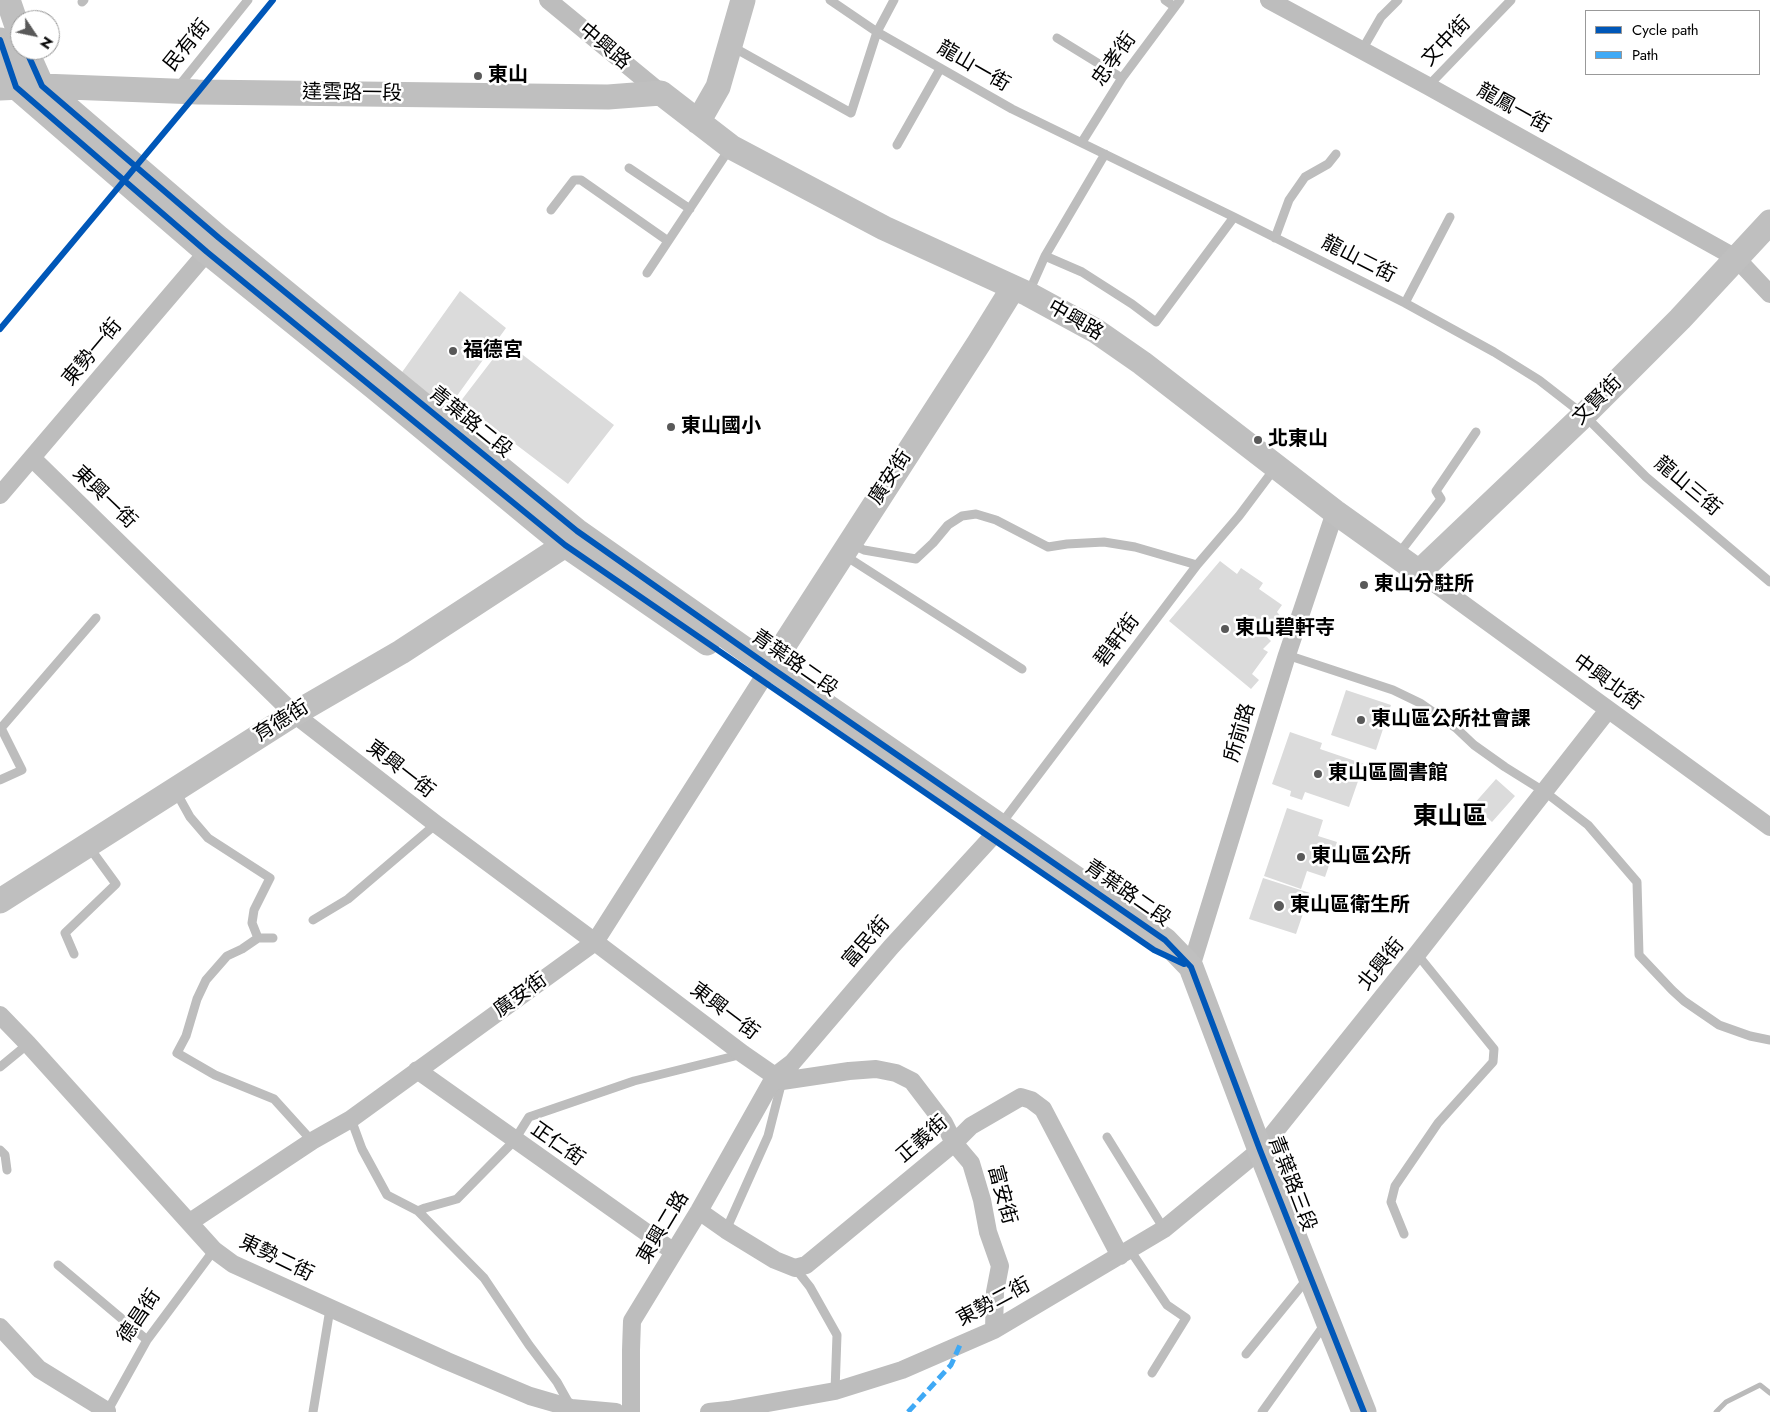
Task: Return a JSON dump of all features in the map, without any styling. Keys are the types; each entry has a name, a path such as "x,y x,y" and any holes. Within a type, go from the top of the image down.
{"street":[{"name":"中興路","path":"548,0 731,148 884,228 1020,291 1096,331 1142,363 1275,468 1419,572"},
{"path":"698,122 718,87 742,0"},
{"name":"龍鳳一街","path":"1280,2 1362,50 1736,258 1770,294"},
{"path":"0,40 8,87"},
{"path":"30,60 42,86"},
{"name":"達雲路一段","path":"8,87 42,86 174,91 599,96 661,93"},
{"name":"青葉路二段","path":"42,86 213,245"},
{"name":"青葉路二段","path":"8,87 213,245 571,538 996,832 1164,940 1190,967"},
{"name":"文賢街","path":"1419,572 1584,416 1680,319 1770,222"},
{"name":"東勢一街","path":"0,495 213,245"},
{"name":"廣安街","path":"190,1222 312,1141 351,1119 595,942 845,548 974,352 1020,291"},
{"name":"東興一街","path":"32,458 294,714 436,824 778,1079"},
{"name":"所前路","path":"1190,967 1334,512"},
{"name":"育德街","path":"0,902 294,714 401,652 571,538"},
{"name":"中興北街","path":"1419,572 1770,827"},
{"name":"北興街","path":"1260,1150 1417,954 1608,710"},
{"name":"富民街","path":"778,1079 891,947 996,832"},
{"name":"青葉路三段","path":"1190,967 1309,1276 1364,1412"},
{"name":"東勢二街","path":"0,1015 214,1250 233,1264 330,1309 530,1396 571,1408 616,1412"},
{"name":"富安街","path":"778,1079 876,1069 896,1073 912,1081 920,1090 944,1123 954,1144 971,1163 982,1200 988,1232 1000,1266 995,1292 994,1330"},
{"name":"正仁街","path":"417,1070 674,1252"},
{"name":"東興二路","path":"631,1412 630,1350 632,1321 778,1079"},
{"name":"正義街","path":"796,1268 806,1265 954,1144 971,1126 1021,1097 1031,1100 1043,1110 1125,1253"},
{"name":"東勢二街","path":"709,1412 835,1391 902,1370 994,1330 1164,1229 1260,1150"},
{"path":"699,1211 775,1260 796,1268"},
{"name":"德昌街","path":"0,1327 39,1369 107,1411"}],"lane":[{"name":"民有街","path":"174,91 248,0"},
{"name":"龍山一街","path":"830,0 877,32 940,69 1012,109 1105,154"},
{"path":"730,46 851,113 877,32 894,0"},
{"path":"1165,0 1178,4"},
{"path":"1362,50 1381,18 1398,0"},
{"name":"文中街","path":"1428,86 1511,0"},
{"name":"忠孝街","path":"1082,142 1122,78 1178,4"},
{"path":"1058,38 1122,78"},
{"path":"897,145 940,69"},
{"path":"647,273 731,148"},
{"path":"1020,291 1045,256 1105,154"},
{"name":"龍山二街","path":"1105,154 1405,303 1494,352 1539,380 1584,416"},
{"path":"1275,238 1289,200 1305,177 1328,164 1336,154"},
{"path":"629,168 690,209"},
{"path":"552,210 574,180 581,180 668,241"},
{"path":"1045,256 1082,272 1156,322 1234,217"},
{"path":"1405,303 1450,217"},
{"name":"龍山三街","path":"1584,416 1646,477 1770,582"},
{"path":"1397,556 1441,499 1436,491 1476,432"},
{"name":"碧軒街","path":"996,832 1198,565 1239,516 1275,468"},
{"path":"845,548 916,560 948,525 962,516 976,514 996,520 1048,547 1104,542 1144,549 1198,565"},
{"path":"845,548 1022,668"},
{"path":"0,780 22,770 1,728 96,618"},
{"path":"1288,655 1393,690 1420,703 1456,728 1474,745 1545,792 1588,825 1637,882 1639,955 1684,1001 1719,1024 1750,1036 1770,1040"},
{"path":"174,790 190,816 208,838 270,878 254,910 252,923 258,938"},
{"path":"313,920 348,899 436,824"},
{"path":"74,954 65,933 116,884 88,845"},
{"path":"273,938 258,938 227,956 206,980 197,999 186,1036 177,1053 215,1076 274,1099 312,1141"},
{"path":"1404,1234 1391,1202 1395,1186 1438,1123 1494,1062 1494,1049 1417,954"},
{"path":"0,1067 28,1044"},
{"path":"418,1211 456,1199 514,1140 529,1117 634,1081 743,1054"},
{"path":"726,1230 768,1136 778,1079"},
{"path":"351,1119 362,1149 387,1195 418,1211 484,1278 529,1345 557,1382 571,1408"},
{"path":"1107,1137 1164,1229"},
{"path":"0,1150 5,1155 7,1170"},
{"name":"德昌街","path":"107,1411 147,1340 214,1250"},
{"path":"1125,1253 1167,1305 1186,1318 1152,1373"},
{"path":"58,1265 147,1340"},
{"path":"796,1268 810,1287 837,1335 835,1391"},
{"path":"1246,1354 1309,1276"},
{"path":"313,1412 330,1309"},
{"path":"1262,1412 1328,1320"}],"building":[{"name":"福德宮","path":"460,291 506,328 446,411 400,375"},
{"path":"506,342 614,425 568,484 460,402"},
{"name":"東山碧軒寺","path":"1220,561 1237,574 1241,568 1263,583 1259,589 1282,605 1277,612 1281,617 1266,636 1271,641 1263,649 1268,652 1252,674 1259,680 1251,689 1169,621"},
{"name":"東山區公所社會課","path":"1346,690 1391,705 1376,750 1331,735"},
{"name":"東山區圖書館","path":"1290,732 1322,743 1320,749 1364,764 1349,807 1305,792 1302,800 1290,796 1291,791 1272,784"},
{"path":"1496,779 1515,796 1492,822 1473,805"},
{"name":"東山區公所","path":"1287,808 1323,820 1318,836 1337,842 1325,877 1307,871 1301,889 1264,876"},
{"name":"東山區衛生所","path":"1263,878 1310,893 1296,934 1249,919"}],"waterway":[{"path":"1716,1412 1726,1402 1760,1385 1770,1393"}],"marked path":[{"path":"908,1412 951,1365 960,1345"}],"cycle path":[{"path":"0,329 273,0"},
{"path":"0,40 16,87 207,252 565,545 1154,950 1184,964"},
{"path":"30,60 42,86 219,238 577,531 1165,940 1191,967 1260,1150 1364,1412"}],"place":[{"name":"東山","path":"478,76"},
{"name":"福德宮","path":"453,351"},
{"name":"東山國小","path":"671,427"},
{"name":"北東山","path":"1258,440"},
{"name":"東山分駐所","path":"1364,585"},
{"name":"東山碧軒寺","path":"1225,629"},
{"name":"東山區公所社會課","path":"1361,720"},
{"name":"東山區圖書館","path":"1318,774"},
{"name":"東山區公所","path":"1301,857"},
{"name":"東山區衛生所","path":"1279,906"}],"district":[{"name":"東山區","path":"1450,818"}]}
